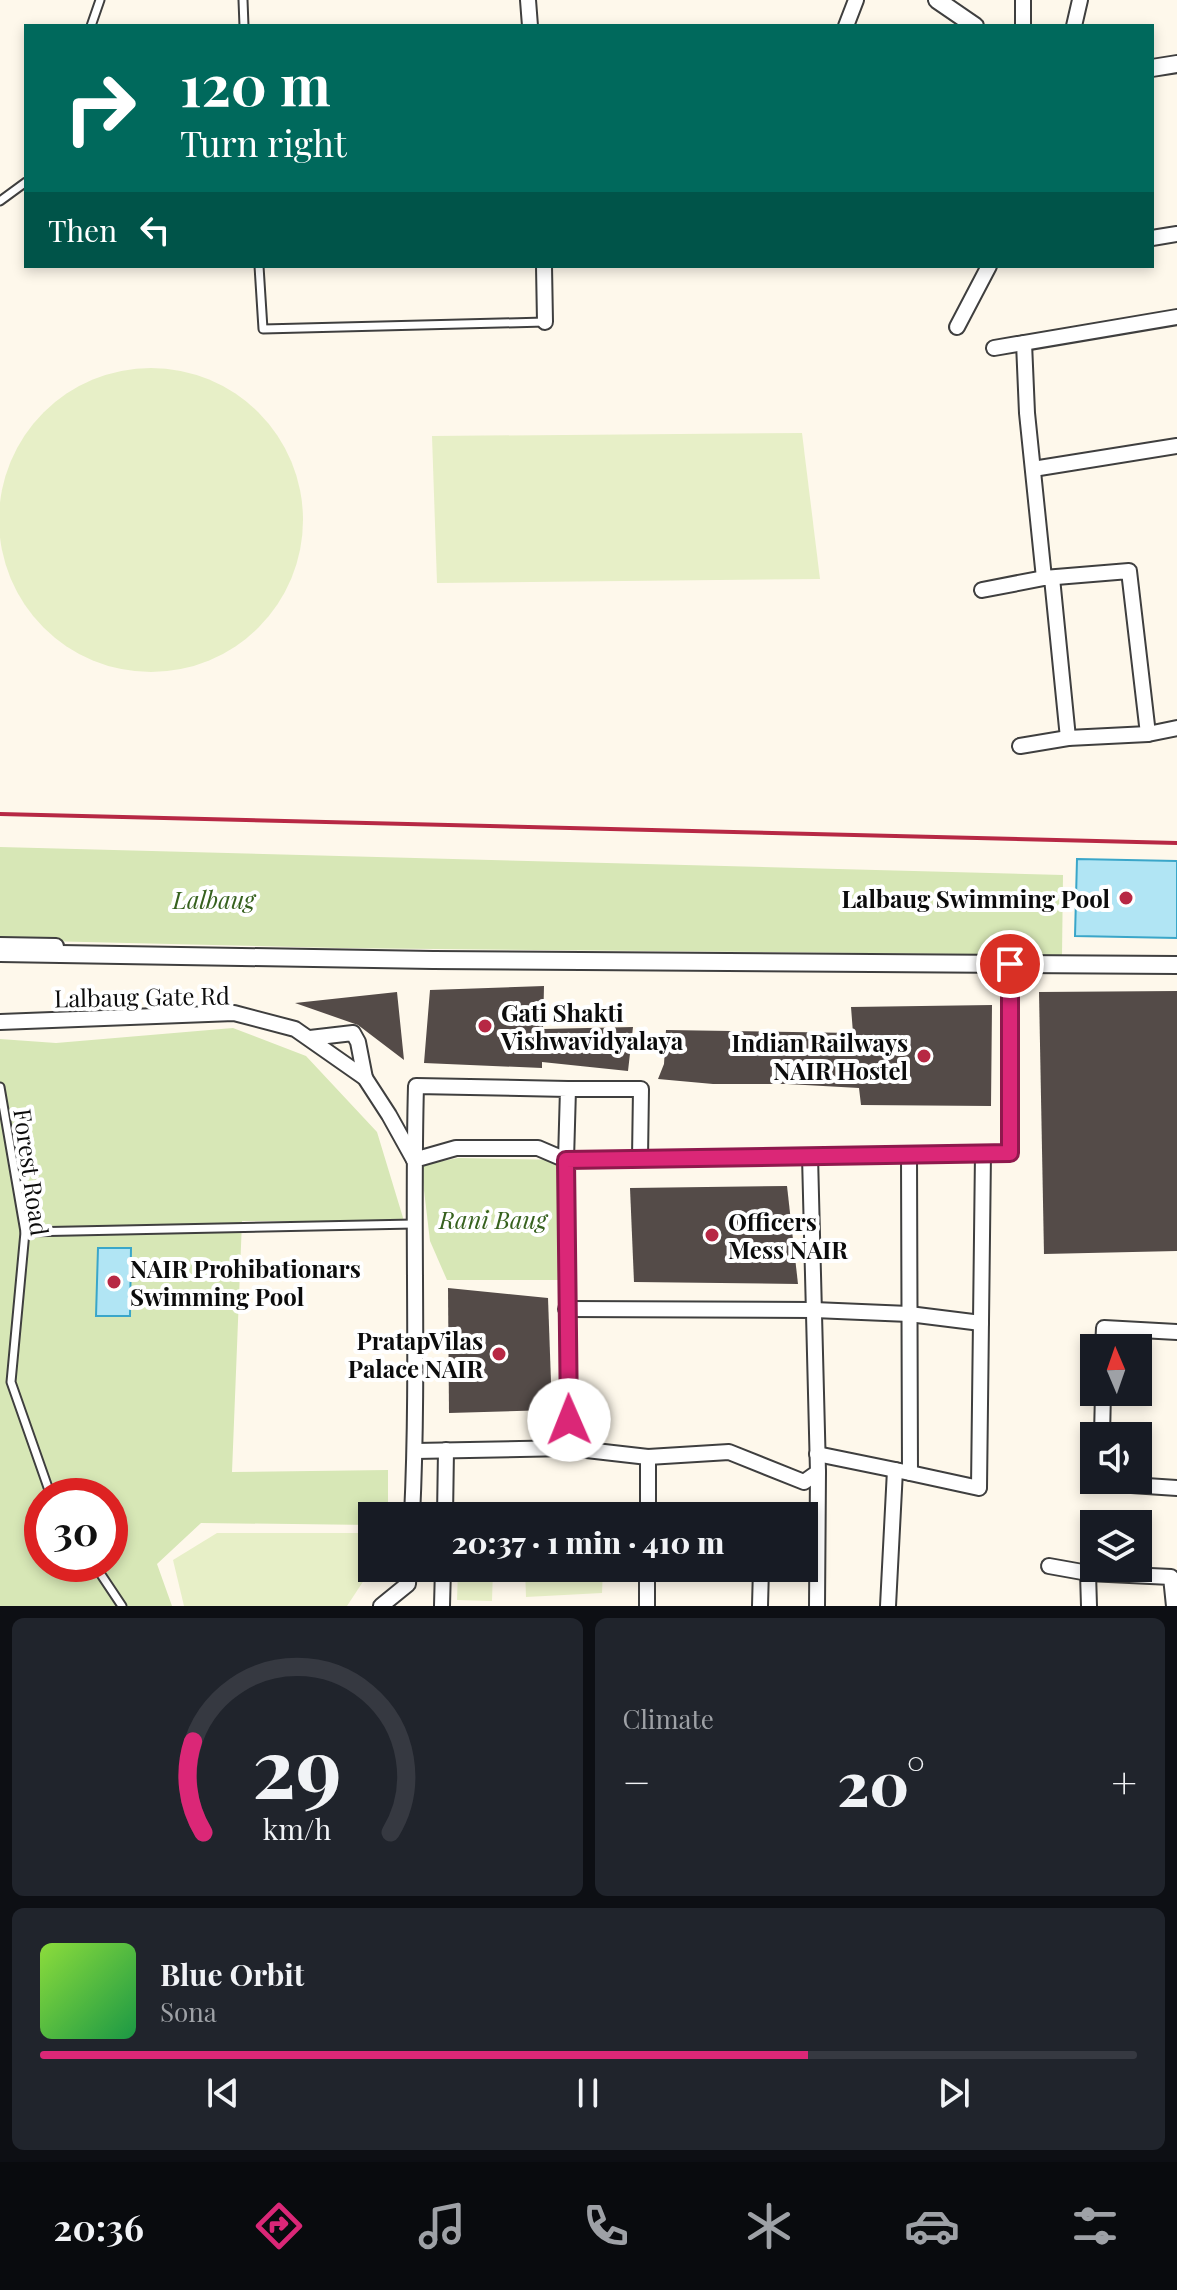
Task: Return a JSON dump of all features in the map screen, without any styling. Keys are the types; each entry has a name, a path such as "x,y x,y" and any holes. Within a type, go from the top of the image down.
{"street":[{"path":"528,0 530,24"},
{"path":"847,24 856,0"},
{"path":"937,0 972,24"},
{"path":"1023,0 1023,24"},
{"path":"1074,24 1080,0"},
{"path":"1154,68 1177,64"},
{"path":"1154,238 1177,234"},
{"path":"544,268 545,322"},
{"path":"957,327 988,268"},
{"path":"994,348 1177,317"},
{"path":"1024,343 1033,469 1068,738"},
{"path":"1033,469 1177,446"},
{"path":"982,590 1048,578 1129,571 1148,734"},
{"path":"1020,746 1068,738 1148,734 1177,728"},
{"path":"0,945 410,954 433,960"},
{"path":"0,953 433,960 1177,965"},
{"path":"414,1160 456,1148 538,1148 566,1160 1010,1153 1010,964"},
{"name":"Lalbaug Gate Rd","path":"0,1022 234,1013 295,1029 365,1078 414,1160"},
{"path":"310,1038 353,1033 358,1042 365,1078"},
{"path":"413,1502 416,1086 641,1089 640,1158"},
{"path":"568,1089 566,1309 569,1448"},
{"path":"817,1454 979,1488 983,1153"},
{"path":"888,1606 902,1472 909,1314 909,1154"},
{"path":"810,1156 818,1472 817,1606"},
{"path":"566,1309 814,1310 909,1314 981,1323"},
{"path":"1104,1334 1104,1328 1177,1332"},
{"path":"415,1451 569,1448 648,1457 729,1452 804,1482 818,1472"},
{"path":"445,1502 446,1450"},
{"path":"648,1457 648,1502"},
{"path":"1152,1486 1177,1488"},
{"path":"1049,1566 1080,1572"},
{"path":"1152,1576 1171,1577 1174,1606"},
{"path":"381,1606 408,1582"},
{"path":"442,1606 443,1582"},
{"path":"647,1582 647,1606"},
{"path":"760,1606 761,1582"},
{"path":"1088,1582 1089,1606"}],"lane":[{"path":"92,24 100,0"},
{"path":"243,0 244,24"},
{"path":"0,201 24,183"},
{"path":"259,268 263,329 545,322"},
{"name":"Forest Road","path":"0,1087 25,1232 11,1382 45,1478"},
{"path":"25,1232 414,1224"},
{"path":"106,1582 122,1606"}],"green space":[{"path":"136,368 166,368 195,374 223,386 248,402 269,423 285,448 297,476 303,535 292,578 278,605 259,628 236,647 209,661 166,672 136,672 107,666 79,654 54,638 33,617 17,592 5,564 -1,535 -1,505 5,476 17,448 33,423 54,402 79,386 107,374"},
{"path":"802,433 820,579 437,583 432,436"},
{"name":"Lalbaug","path":"0,847 1063,875 1062,955 338,948 0,940"},
{"path":"233,1028 306,1056 377,1132 404,1221 242,1221 232,1472 388,1470 388,1502 358,1502 358,1525 201,1523 157,1564 172,1606 0,1606 0,1039 56,1043"},
{"name":"Rani Baug","path":"458,1158 566,1160 559,1280 447,1280 430,1241 421,1165"},
{"path":"217,1533 358,1533 358,1582 363,1582 347,1606 184,1606 173,1560"},
{"path":"458,1582 493,1582 492,1601 457,1600"},
{"path":"525,1582 602,1582 602,1593 526,1597"}],"water":[{"name":"Lalbaug Swimming Pool","path":"1077,859 1177,861 1177,938 1075,936"},
{"name":"NAIR Prohibationars Swimming Pool","path":"98,1248 131,1248 130,1316 96,1316"}],"building":[{"name":"Gati Shakti Vishwavidyalaya","path":"544,986 543,1029 633,1027 628,1071 542,1062 542,1068 424,1063 430,990"},
{"path":"1177,991 1177,1251 1044,1254 1039,992"},
{"path":"397,992 404,1060 358,1025 295,1003"},
{"path":"992,1005 991,1106 861,1105 859,1088 713,1084 658,1079 664,1064 666,1030 853,1033 851,1007"},
{"name":"Officers Mess NAIR","path":"787,1186 798,1284 634,1282 630,1188"},
{"name":"PratapVilas Palace NAIR","path":"448,1288 548,1298 552,1410 449,1413"}],"railway":[{"path":"0,814 1177,843"}],"place":[{"name":"Lalbaug Swimming Pool","path":"1126,898"},
{"name":"Gati Shakti Vishwavidyalaya","path":"485,1026"},
{"name":"Indian Railways NAIR Hostel","path":"924,1056"},
{"name":"Officers Mess NAIR","path":"712,1235"},
{"name":"NAIR Prohibationars Swimming Pool","path":"114,1282"},
{"name":"PratapVilas Palace NAIR","path":"499,1354"}],"route":[{"path":"569,1420 566,1160 1010,1153 1010,964"}]}
